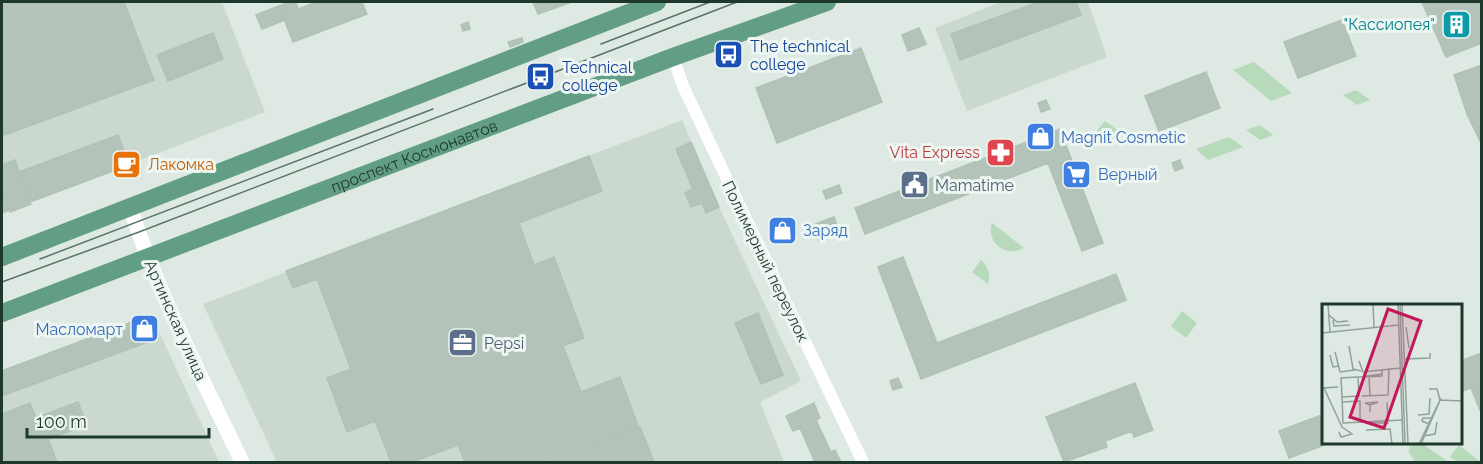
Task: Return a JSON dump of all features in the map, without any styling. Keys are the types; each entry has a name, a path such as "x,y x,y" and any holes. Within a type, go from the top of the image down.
{"main road":[{"path":"2,257 657,2"},
{"name":"проспект Космонавтов","path":"2,314 673,57 827,2"}],"street":[{"name":"Полимерный переулок","path":"673,57 683,86 863,462"},
{"name":"Артинская улица","path":"130,207 146,257 242,462"}],"shaded area":[{"path":"2,2 222,2 265,112 31,202 31,204 2,213"},
{"path":"1001,2 1088,2 1107,57 967,111 935,28"},
{"name":"Pepsi","path":"682,120 719,207 801,381 760,402 784,462 277,462 203,304"},
{"path":"151,314 219,462 2,462 2,370"}],"green space":[{"path":"1254,62 1292,93 1271,101 1233,70"},
{"path":"1356,90 1370,100 1357,105 1343,95"},
{"path":"1105,121 1120,132 1111,145 1095,133"},
{"path":"1260,125 1273,135 1260,140 1246,130"},
{"path":"1229,137 1243,147 1208,160 1196,149"},
{"path":"992,223 1024,248 1011,251 999,247 992,237"},
{"path":"981,260 988,271 988,284 972,272"},
{"path":"1182,311 1197,323 1186,338 1171,326"},
{"path":"1410,443 1421,443 1447,461 1415,462 1409,452"},
{"path":"1459,445 1481,462 1458,462 1450,457"}],"building":[{"path":"2,2 124,2 154,80 2,136"},
{"path":"296,2 298,9 317,2 362,2 367,14 293,42 279,6"},
{"path":"533,2 572,2 538,14"},
{"path":"1039,2 1076,2 1081,15 960,60 951,34"},
{"name":"\"Кассиопея\"","path":"1422,2 1480,2 1482,6 1482,43 1446,57"},
{"path":"279,6 285,20 262,29 256,15"},
{"path":"1342,20 1356,56 1298,78 1284,42"},
{"path":"468,22 470,29 463,31 461,25"},
{"path":"919,28 926,44 908,51 902,35"},
{"path":"213,33 223,59 168,81 157,55"},
{"path":"522,38 523,42 510,47 508,42"},
{"path":"861,48 882,102 777,143 756,88"},
{"path":"1482,65 1482,145 1467,114 1454,75"},
{"path":"1206,72 1220,108 1159,131 1145,96"},
{"path":"1046,100 1050,109 1041,112 1038,103"},
{"path":"1060,129 1103,243 1082,251 1048,163 865,234 855,208"},
{"path":"118,135 129,165 30,202 19,172"},
{"path":"691,142 719,207 706,213 702,203 691,207 685,193 693,189 676,149"},
{"path":"589,156 602,191 519,223 534,265 554,257 584,338 563,346 581,392 620,377 638,426 543,462 465,462 458,445 418,460 419,462 391,462 375,421 347,432 327,378 351,369 317,279 293,288 286,271"},
{"path":"15,160 31,204 10,212 2,189 2,165"},
{"path":"1180,160 1183,168 1175,171 1172,163"},
{"path":"839,185 842,193 826,199 823,191"},
{"path":"2,189 9,210 2,213"},
{"path":"834,217 840,233 819,241 813,225"},
{"path":"903,257 937,343 1116,274 1126,300 921,379 878,267"},
{"path":"758,313 783,375 761,384 735,323"},
{"path":"148,316 156,339 2,396 2,371"},
{"path":"1482,353 1482,384 1462,391 1462,360"},
{"path":"1482,353 1482,415 1471,388 1462,391 1462,360"},
{"path":"898,378 902,387 893,390 890,381"},
{"path":"1135,383 1153,430 1134,437 1132,431 1105,441 1107,447 1064,462 1046,417"},
{"path":"78,402 87,425 48,439 57,462 5,462 2,454 2,414 30,403 36,418"},
{"path":"814,403 820,418 816,420 831,452 835,450 841,462 813,462 800,428 793,431 786,416"},
{"path":"1322,415 1322,443 1329,443 1289,458 1279,431"},
{"path":"640,427 654,462 548,462"}],"tram line":[{"path":"601,44 710,2"},
{"path":"2,282 139,232 737,2"},
{"path":"40,259 433,109"}],"place":[{"name":"\"Кассиопея\"","path":"1456,24"},
{"name":"The technical college","path":"729,55"},
{"name":"Technical college","path":"541,76"},
{"name":"Magnit Cosmetic","path":"1040,137"},
{"name":"Vita Express","path":"1001,152"},
{"name":"Лакомка","path":"127,164"},
{"name":"Верный","path":"1077,174"},
{"name":"Mamatime","path":"914,185"},
{"name":"Заряд","path":"782,230"},
{"name":"Масломарт","path":"144,329"},
{"name":"Pepsi","path":"463,343"}]}
